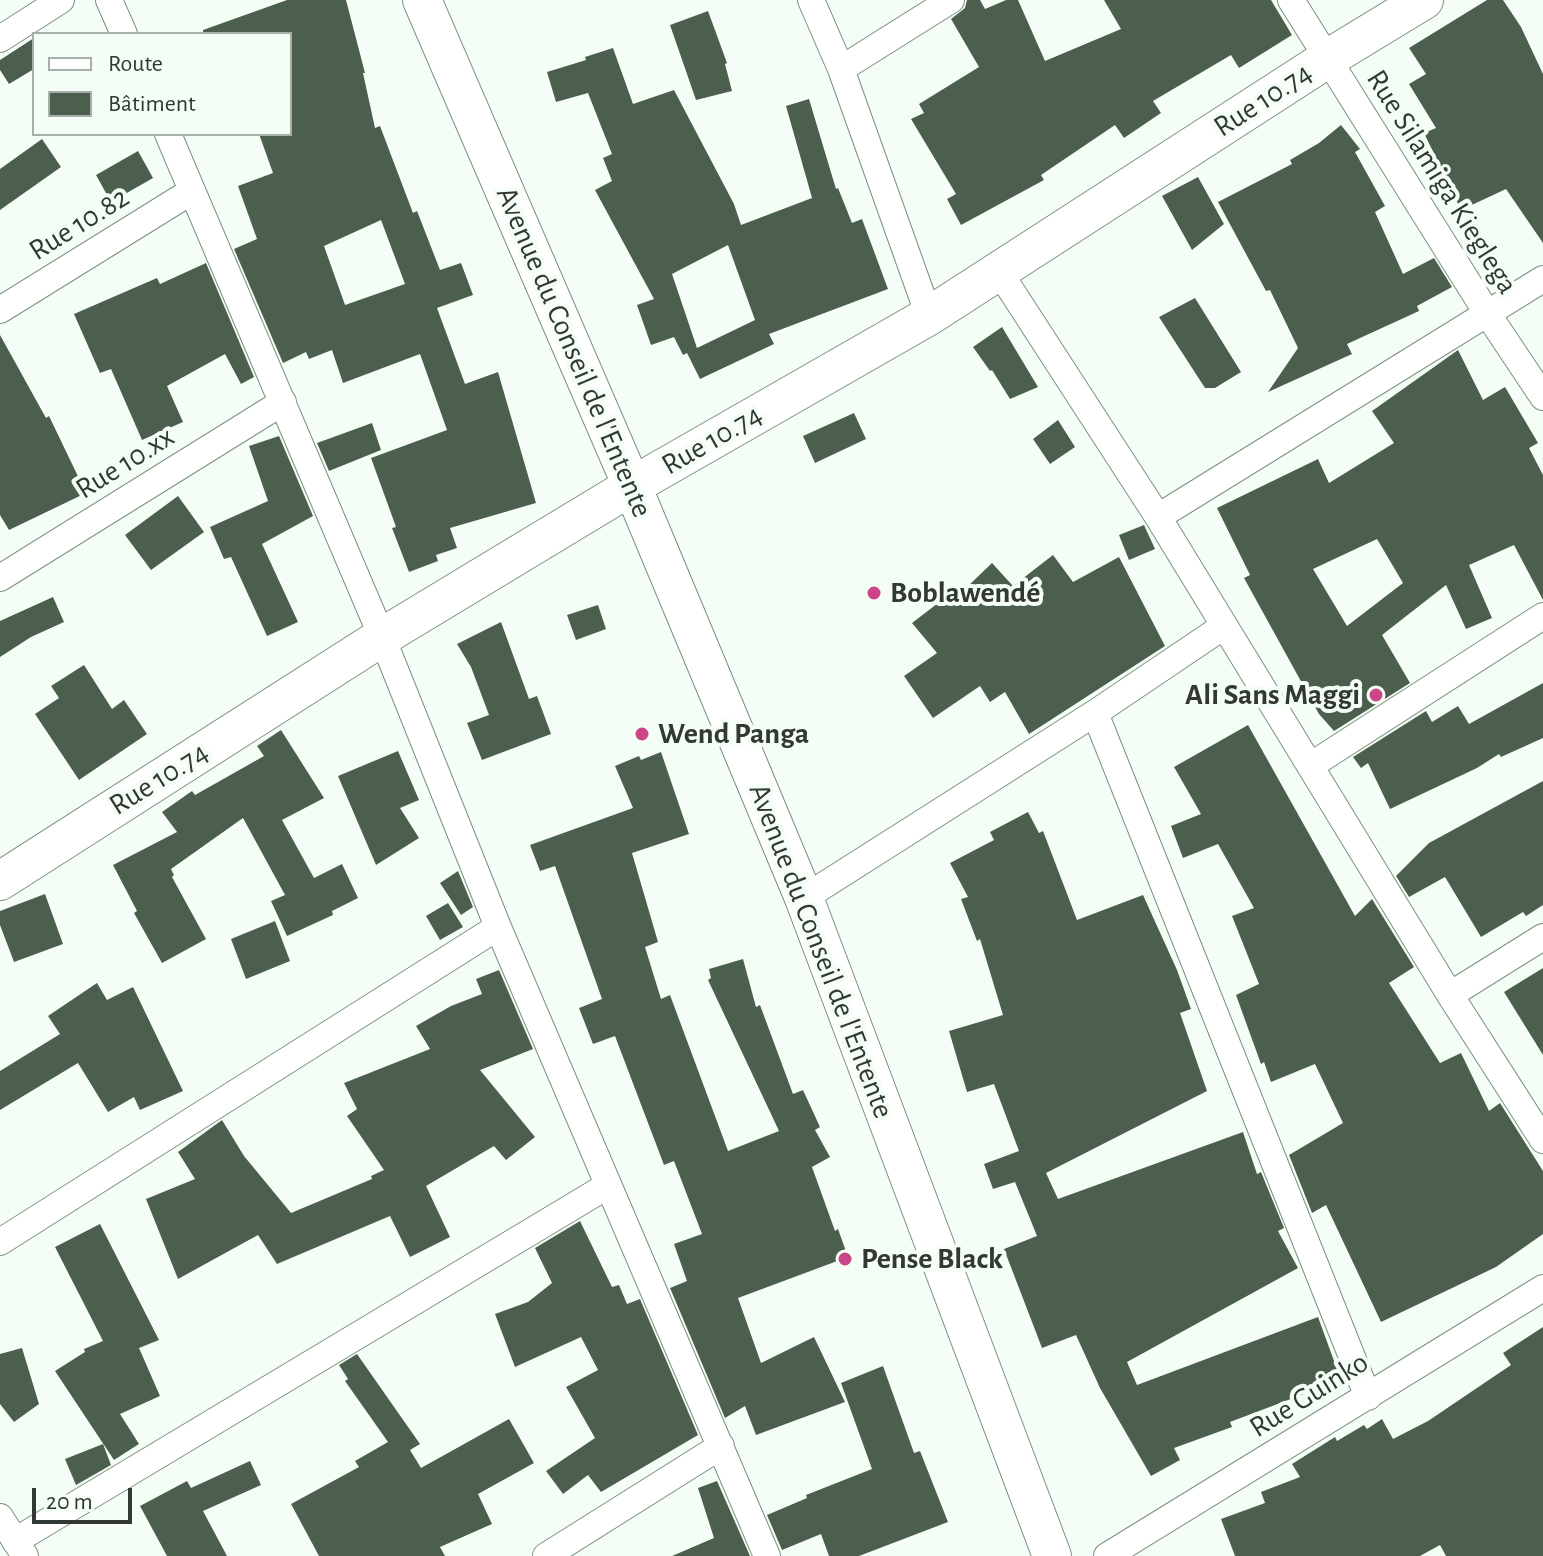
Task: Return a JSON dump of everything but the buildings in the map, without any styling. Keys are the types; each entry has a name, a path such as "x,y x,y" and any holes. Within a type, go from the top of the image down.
{"main road":[{"name":"Avenue du Conseil de l'Entente","path":"422,0 632,486 804,898 1052,1556"},
{"name":"Rue 10.74","path":"0,881 382,637 632,486 929,316 1327,59 1424,0"}],"street":[{"path":"0,39 61,0"},
{"path":"109,0 123,32"},
{"path":"811,0 841,69 929,316"},
{"path":"841,69 951,0"},
{"name":"Rue Silamiga Kieglega","path":"1291,0 1543,397"},
{"path":"169,136 382,637 498,927 607,1186 767,1556"},
{"name":"Rue 10.82","path":"0,310 192,191"},
{"path":"998,270 1158,517 1450,995 1543,1140"},
{"path":"1158,517 1543,279"},
{"name":"Rue 10.xx","path":"0,578 283,402"},
{"path":"1310,766 1543,616"},
{"path":"804,898 1095,713 1224,626"},
{"path":"1095,713 1368,1397"},
{"path":"0,1242 498,927"},
{"path":"1450,995 1543,937"},
{"path":"0,1517 20,1548 607,1186"},
{"name":"Rue Guinko","path":"1107,1556 1543,1288"},
{"path":"546,1556 721,1446"}],"place":[{"name":"Boblawendé","path":"874,593"},
{"name":"Ali Sans Maggi","path":"1376,695"},
{"name":"Wend Panga","path":"642,734"},
{"name":"Pense Black","path":"845,1259"}]}
